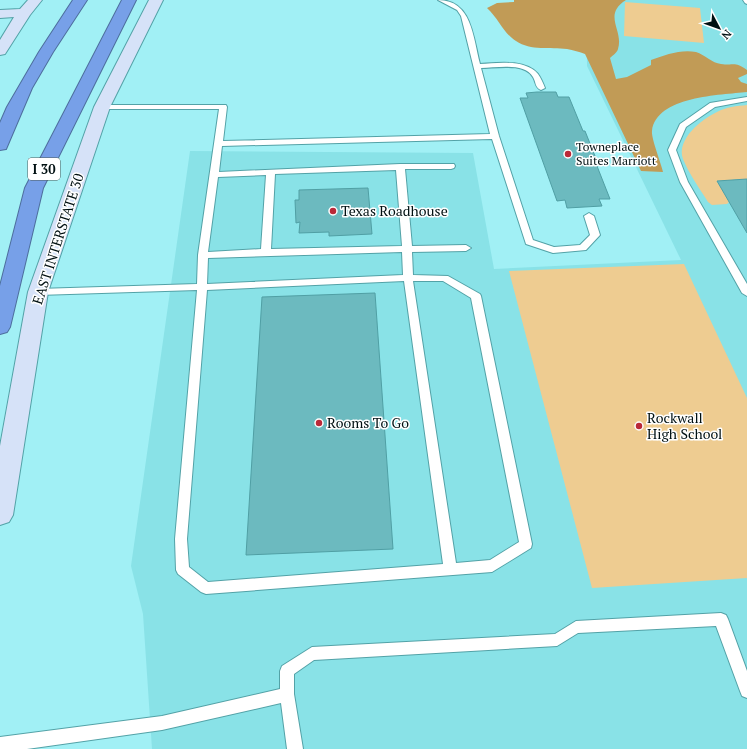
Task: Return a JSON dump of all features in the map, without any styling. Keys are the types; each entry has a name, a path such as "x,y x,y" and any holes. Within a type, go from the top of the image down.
{"highway":[{"path":"0,145 6,126 46,50 80,0"},
{"name":"I 30","path":"0,327 34,188 129,0"},
{"path":"117,22 137,0"}],"main road":[{"path":"0,51 24,13 35,0"},
{"name":"EAST INTERSTATE 30","path":"0,515 38,292 102,107 156,0"},
{"path":"0,14 24,13"}],"lane":[{"path":"441,0 459,9 464,16 495,136 529,242 553,250 583,248 595,236 589,216"},
{"path":"477,66 518,66 530,70 536,76 541,88"},
{"path":"747,99 713,105 707,109 683,126 672,150 684,182 747,293"},
{"path":"38,292 202,287 408,278 445,278 476,296 526,544 492,566 206,588 183,570 181,539 202,287 203,255 223,108 102,107"},
{"path":"218,144 495,136"},
{"path":"214,175 451,166"},
{"path":"400,167 408,278 450,569"},
{"path":"266,252 272,172"},
{"path":"203,255 266,252 466,248"},
{"path":"294,749 287,694 287,671 312,654 557,640 576,627 721,619 747,691"},
{"path":"0,746 162,722 287,694"}],"shaded area":[{"path":"514,0 626,0 615,11 615,23 619,42 616,53 610,58 616,79 627,77 651,65 651,60 673,53 690,51 699,53 718,63 743,67 747,70 747,74 738,78 741,82 747,84 747,92 707,96 677,104 665,111 656,119 652,131 663,172 641,171 585,54 567,49 534,47 522,44 508,34 487,8 497,3 514,2"},
{"path":"586,0 747,0 747,749 152,749 143,614 131,566 190,151 473,153 494,269 681,260 587,66"},
{"path":"625,2 700,8 704,43 624,36"},
{"path":"747,105 747,179 717,181 729,202 727,204 712,205 708,202 685,165 682,152 683,144 692,131 704,119 720,110 735,106"},
{"path":"684,264 747,398 747,578 592,588 509,271"}],"building":[{"name":"Towneplace Suites Marriott","path":"556,92 558,97 569,97 583,131 585,131 610,199 599,199 602,206 567,208 565,200 557,201 520,98 528,98 526,93"},
{"path":"747,179 747,233 717,181"},
{"name":"Texas Roadhouse","path":"368,188 372,234 329,236 329,232 299,233 300,222 296,223 295,200 299,200 299,190"},
{"name":"Rooms To Go","path":"375,293 393,549 246,555 262,297"}],"place":[{"name":"Towneplace Suites Marriott","path":"568,154"},
{"name":"Texas Roadhouse","path":"333,211"},
{"name":"Rooms To Go","path":"319,423"},
{"name":"Rockwall High School","path":"639,426"}]}
